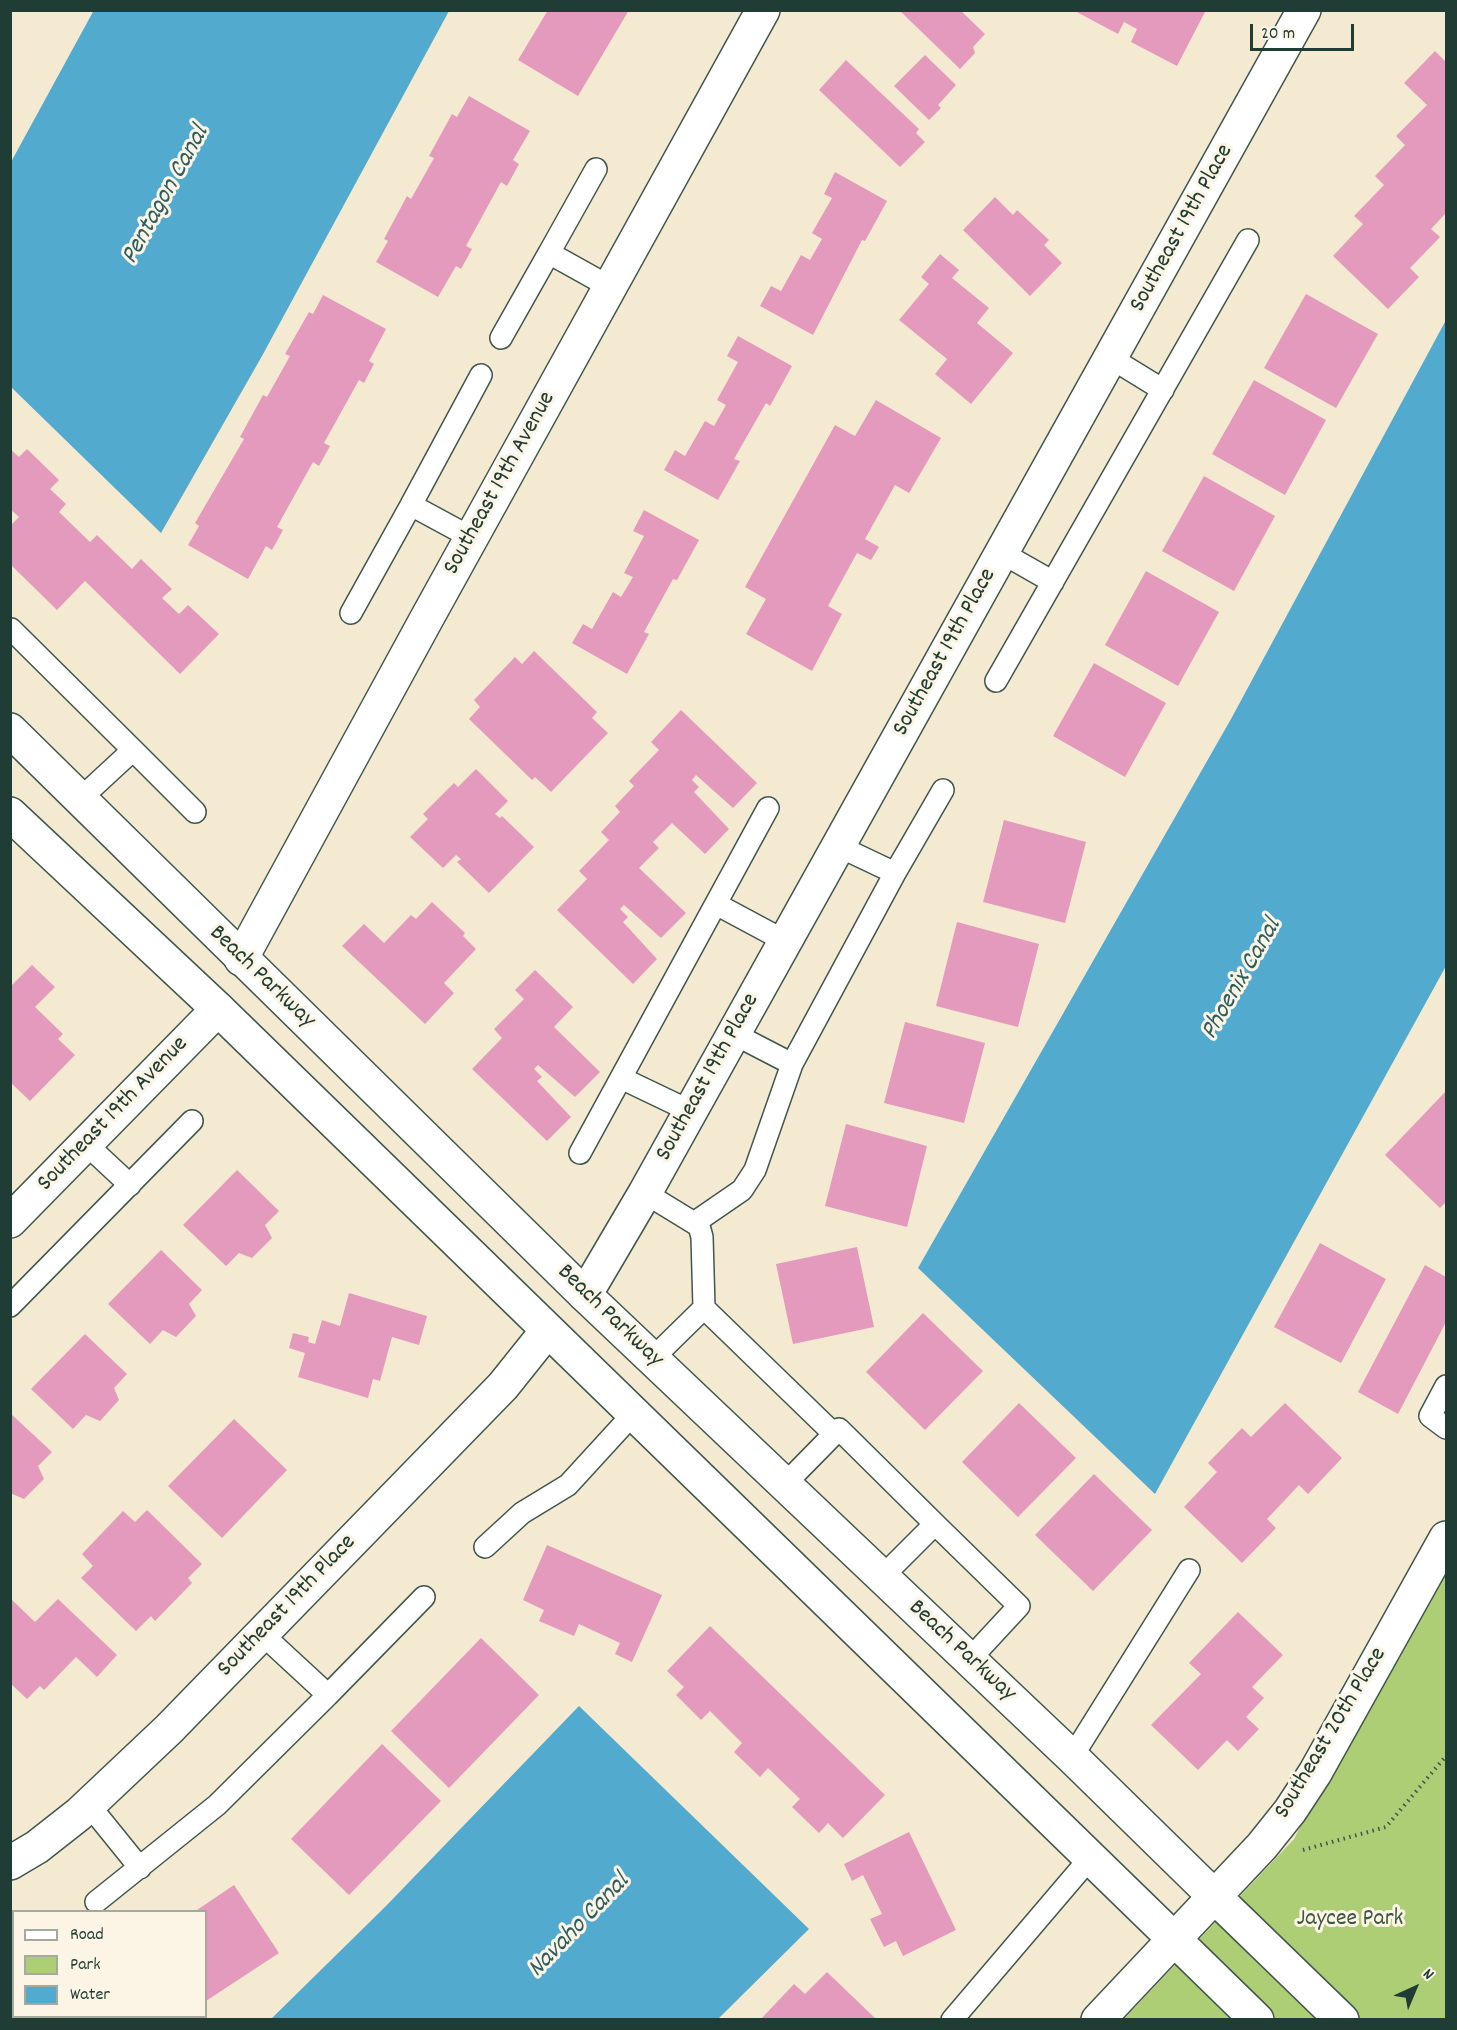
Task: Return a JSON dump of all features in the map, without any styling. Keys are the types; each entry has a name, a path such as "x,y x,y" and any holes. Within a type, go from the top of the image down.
{"street":[{"name":"Southeast 19th Avenue","path":"10,1221 218,1009 241,959 763,10"},
{"name":"Southeast 19th Place","path":"10,1863 37,1847 89,1805 169,1730 503,1386 547,1330 585,1294 645,1193 1304,10"},
{"name":"Beach Parkway","path":"10,730 241,959 652,1359 1072,1757 1342,2019"},
{"path":"10,814 218,1009 1257,2019"},
{"name":"Southeast 20th Place","path":"1098,2019 1262,1846 1304,1791 1446,1538"}],"lane":[{"path":"501,338 596,169"},
{"path":"996,681 1248,240"},
{"path":"549,253 610,287"},
{"path":"1111,358 1163,390"},
{"path":"351,613 481,375"},
{"path":"411,504 472,538"},
{"path":"1002,553 1053,582"},
{"path":"11,629 195,812"},
{"path":"80,799 133,750"},
{"path":"694,1223 742,1190 755,1170 792,1064 895,873 943,790"},
{"path":"580,1153 768,808"},
{"path":"838,846 895,873"},
{"path":"716,904 785,941"},
{"path":"734,1034 792,1064"},
{"path":"621,1078 690,1111"},
{"path":"10,1306 192,1121"},
{"path":"86,1144 130,1185"},
{"path":"645,1193 694,1223 702,1237 704,1308 834,1434"},
{"path":"652,1359 704,1308"},
{"path":"1446,1386 1430,1416 1446,1428"},
{"path":"484,1547 522,1513 568,1485 633,1414"},
{"path":"784,1485 838,1429 1019,1605 969,1660"},
{"path":"882,1577 934,1524"},
{"path":"1072,1757 1189,1570"},
{"path":"96,1902 217,1805 424,1597"},
{"path":"262,1634 328,1695"},
{"path":"89,1805 140,1868"},
{"path":"952,2019 1090,1858"}],"path":[{"path":"1301,1851 1386,1827 1446,1756"}],"green space":[{"name":"Jaycee Park","path":"1446,1543 1446,2019 1123,2020 1294,1839"}],"water":[{"name":"Pentagon Canal","path":"94,10 449,11 262,356 161,533 11,387 11,162"},
{"name":"Phoenix Canal","path":"1446,320 1446,966 1155,1494 918,1268 1231,719"},
{"name":"Navaho Canal","path":"579,1706 809,1929 718,2019 271,2019 385,1907"}],"building":[{"path":"548,10 629,10 578,96 518,60"},
{"path":"899,10 960,10 985,34 973,47 975,53 960,69"},
{"path":"1073,10 1206,10 1177,66 1131,42 1137,29 1124,22 1118,34"},
{"path":"1435,51 1446,62 1446,213 1431,229 1440,237 1410,268 1419,277 1388,309 1333,256 1363,224 1354,216 1384,185 1375,176 1405,145 1396,136 1427,105 1404,83"},
{"path":"925,55 956,85 938,105 941,108 929,120 894,86"},
{"path":"846,60 919,129 916,133 925,142 900,167 819,90"},
{"path":"469,96 530,131 513,160 519,164 507,186 501,182 466,246 472,249 461,269 456,266 438,297 376,262 388,241 384,239 407,196 411,199 434,158 429,156 452,114 457,117"},
{"path":"835,172 887,201 865,241 862,240 813,335 760,306 771,286 781,291 801,255 810,260 822,239 812,233 832,198 824,194"},
{"path":"995,197 1013,215 1017,210 1049,240 1044,245 1062,263 1030,296 963,230"},
{"path":"940,254 959,270 952,278 989,308 977,323 1013,353 971,404 935,374 947,359 899,320 929,284 921,277"},
{"path":"1306,294 1378,334 1336,408 1264,368"},
{"path":"323,295 386,329 369,361 374,364 364,383 359,380 324,443 330,446 319,466 313,462 277,527 283,530 272,550 266,546 248,579 188,545 199,526 195,523 244,439 240,437 263,395 267,397 290,356 285,354 309,312 313,314"},
{"path":"738,336 792,366 770,406 766,403 734,459 740,461 718,500 664,470 675,450 685,456 705,421 714,426 726,405 717,400 738,362 727,356"},
{"path":"1254,380 1326,420 1285,495 1212,454"},
{"path":"876,400 941,438 909,493 895,485 865,539 879,547 871,560 857,553 828,606 842,614 812,671 746,634 766,599 745,587 835,425 855,436"},
{"path":"10,449 19,457 27,449 59,480 50,489 66,504 59,512 90,542 97,535 132,569 141,559 172,589 162,598 179,614 188,605 219,634 180,674 85,581 57,610 10,564 10,526 19,517 10,509"},
{"path":"1204,476 1275,516 1234,591 1162,551"},
{"path":"644,510 699,540 677,580 673,579 644,632 649,634 627,674 572,643 583,624 592,629 613,592 621,597 633,577 624,573 644,536 633,531"},
{"path":"1146,571 1219,612 1178,686 1105,645"},
{"path":"534,651 597,712 592,718 608,733 551,792 535,777 532,780 469,719 480,707 474,700 515,657 522,664"},
{"path":"1094,663 1166,703 1125,777 1053,736"},
{"path":"681,710 757,783 733,808 696,775 692,780 699,787 694,792 729,829 705,854 672,823 653,842 659,848 639,868 686,913 661,938 624,905 620,909 628,917 623,922 657,959 633,984 557,910 587,879 579,871 609,840 601,832 620,812 615,806 634,786 629,781 659,750 651,742"},
{"path":"476,769 508,801 495,814 500,818 502,816 534,847 489,893 457,862 461,859 456,855 443,868 410,837 428,819 423,814 454,783 458,787"},
{"path":"1004,820 1086,842 1065,923 983,902"},
{"path":"432,902 465,933 463,936 476,949 444,983 454,993 425,1024 342,946 364,924 384,943 411,915 416,919"},
{"path":"957,922 1039,944 1018,1027 936,1006"},
{"path":"32,965 55,987 35,1007 63,1034 58,1039 75,1055 30,1101 10,1082 10,987"},
{"path":"535,970 573,1007 554,1027 600,1072 575,1097 538,1065 534,1069 542,1077 537,1081 571,1117 547,1141 472,1069 502,1038 494,1029 524,999 515,990"},
{"path":"905,1022 985,1043 964,1123 884,1103"},
{"path":"1446,1091 1446,1202 1440,1208 1385,1155"},
{"path":"846,1124 927,1146 907,1227 825,1206"},
{"path":"237,1170 279,1211 265,1225 272,1238 252,1258 239,1253 226,1266 183,1225"},
{"path":"1320,1243 1386,1279 1341,1363 1274,1327"},
{"path":"857,1247 874,1327 793,1344 776,1264"},
{"path":"161,1250 202,1290 189,1304 196,1316 176,1337 163,1330 150,1344 108,1304"},
{"path":"1425,1265 1446,1277 1446,1322 1398,1414 1358,1392"},
{"path":"349,1293 427,1316 419,1345 392,1337 380,1381 373,1379 368,1398 298,1377 305,1353 289,1348 293,1333 309,1337 308,1342 315,1344 322,1320 340,1326"},
{"path":"923,1313 983,1371 925,1430 866,1372"},
{"path":"85,1334 127,1374 114,1388 119,1400 100,1421 86,1415 73,1429 31,1389"},
{"path":"1019,1403 1076,1458 1018,1517 962,1462"},
{"path":"1285,1403 1342,1458 1308,1494 1299,1485 1267,1519 1276,1528 1242,1563 1184,1507 1217,1472 1208,1463 1242,1428 1251,1437"},
{"path":"10,1413 52,1452 38,1466 44,1479 24,1499 10,1493"},
{"path":"234,1419 287,1470 222,1538 168,1486"},
{"path":"1094,1474 1152,1530 1093,1591 1035,1535"},
{"path":"147,1510 202,1564 188,1578 192,1583 155,1621 151,1616 136,1631 81,1578 93,1566 82,1554 123,1511 135,1522"},
{"path":"547,1545 662,1595 632,1662 615,1654 620,1643 579,1624 574,1636 539,1621 544,1610 523,1600"},
{"path":"10,1598 35,1622 58,1599 117,1655 97,1677 76,1657 44,1690 40,1686 27,1699 10,1683"},
{"path":"1238,1612 1283,1655 1252,1687 1264,1698 1246,1717 1259,1729 1238,1751 1227,1740 1198,1770 1151,1725 1201,1674 1189,1663"},
{"path":"710,1626 885,1795 843,1838 828,1823 819,1833 792,1807 800,1799 768,1768 760,1777 734,1752 742,1743 710,1711 701,1720 676,1695 684,1687 667,1671"},
{"path":"481,1638 539,1695 449,1788 391,1731"},
{"path":"382,1744 441,1801 349,1895 291,1839"},
{"path":"909,1832 956,1930 903,1956 896,1941 884,1947 870,1919 882,1914 863,1875 852,1881 844,1864"},
{"path":"234,1885 279,1953 207,2000 207,1910 197,1910"},
{"path":"827,1972 877,2020 760,2020 794,1984 805,1994"},
{"path":"44,2018 80,2018 81,2020 40,2020"},
{"path":"116,2018 178,2018 176,2020 117,2020"}]}
